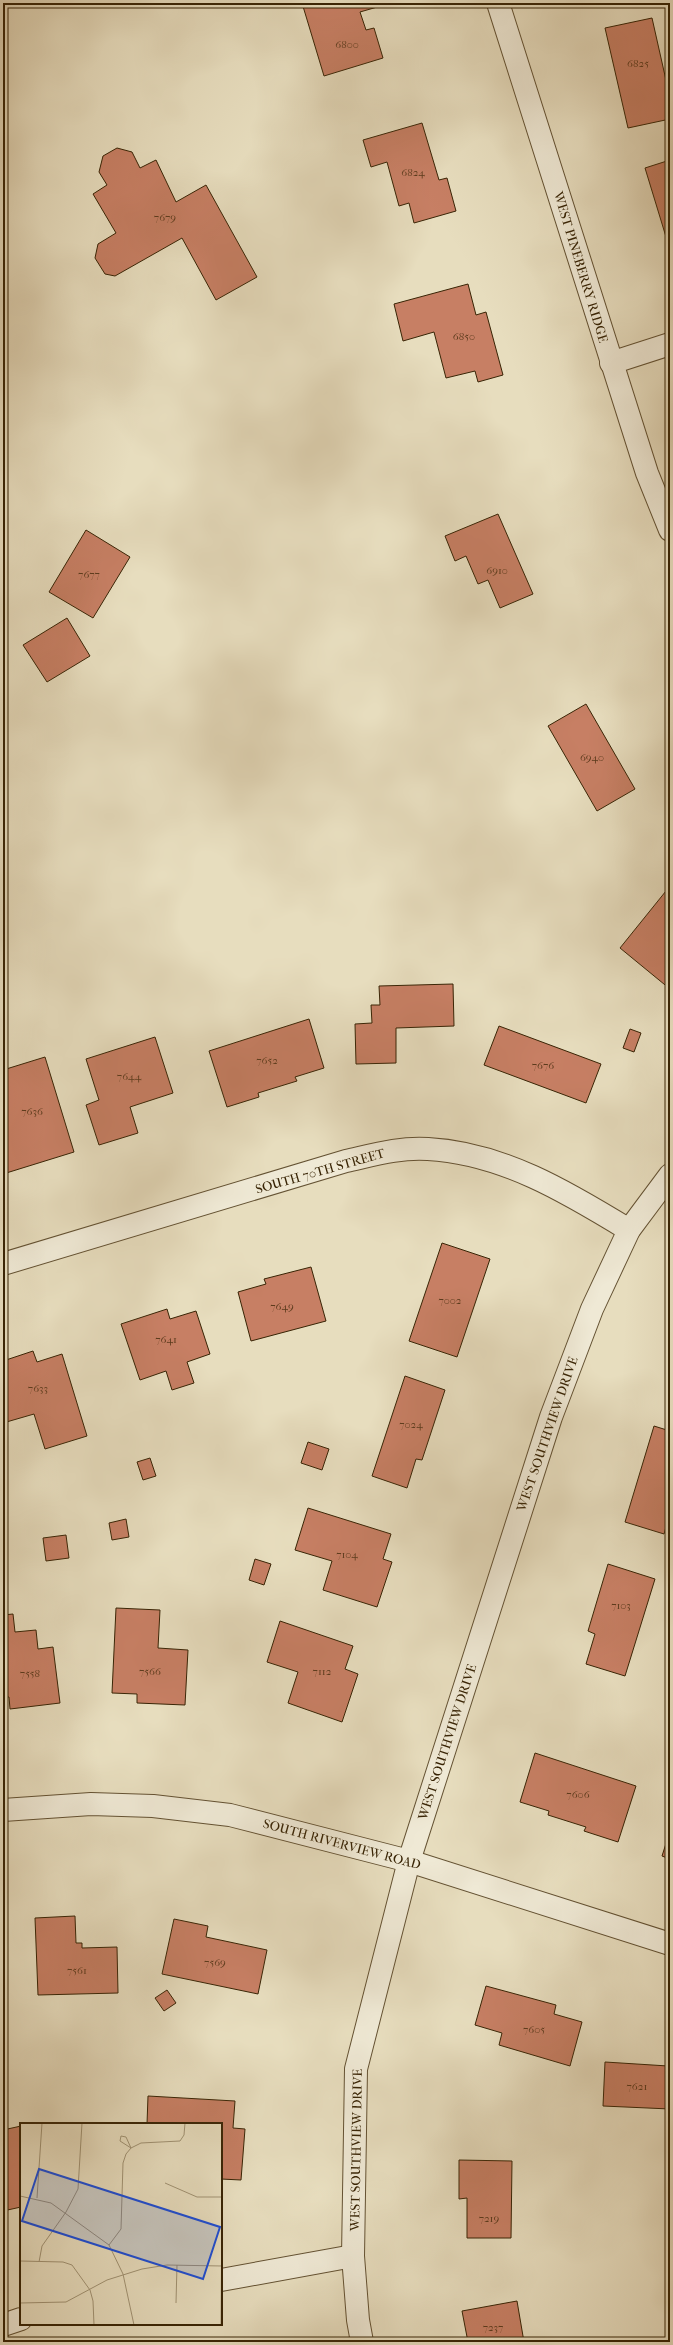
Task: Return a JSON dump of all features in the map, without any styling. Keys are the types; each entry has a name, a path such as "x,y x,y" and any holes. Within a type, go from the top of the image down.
{"street":[{"name":"WEST PINEBERRY RIDGE","path":"498,3 611,363 647,473 670,530"},
{"path":"611,363 670,344"},
{"name":"SOUTH 70TH STREET","path":"3,1264 346,1161 388,1151 419,1149 472,1154 523,1172 584,1202 629,1230"},
{"name":"WEST SOUTHVIEW DRIVE","path":"362,2342 358,2320 353,2256 356,2069 409,1861 550,1417 592,1309 629,1230 670,1175"},
{"name":"SOUTH RIVERVIEW ROAD","path":"3,1810 90,1804 153,1806 230,1815 409,1861 670,1944"},
{"path":"222,2280 353,2256"},
{"path":"3,2325 20,2320"}],"building":[{"path":"302,3 391,3 360,12 366,30 374,28 383,58 324,76"},
{"path":"652,18 670,98 670,119 628,128 605,28"},
{"path":"422,123 439,180 447,178 456,211 414,223 409,203 399,206 387,162 371,167 363,140"},
{"path":"117,148 132,152 140,168 156,160 176,202 206,185 257,277 216,300 182,238 115,276 105,274 95,258 98,244 116,233 93,194 107,185 99,172 103,156"},
{"path":"670,160 670,250 645,168"},
{"path":"468,284 476,315 486,312 503,375 478,382 475,371 446,378 434,332 403,341 394,304"},
{"path":"498,514 533,594 500,608 488,580 478,584 466,556 455,561 445,536"},
{"path":"86,530 130,557 93,618 49,592"},
{"path":"67,618 90,656 47,682 23,645"},
{"path":"586,704 635,789 597,811 548,726"},
{"path":"670,886 670,989 620,948"},
{"path":"453,984 454,1026 396,1028 396,1063 356,1064 355,1024 372,1023 371,1005 380,1005 379,986"},
{"path":"309,1019 324,1068 295,1077 297,1081 258,1093 259,1097 227,1107 209,1051"},
{"path":"499,1026 601,1064 586,1103 484,1065"},
{"path":"630,1029 641,1033 634,1052 623,1048"},
{"path":"155,1037 173,1093 130,1107 138,1133 99,1145 86,1105 99,1100 86,1059"},
{"path":"45,1057 74,1152 3,1174 3,1070"},
{"path":"442,1243 490,1259 457,1357 409,1341"},
{"path":"311,1267 326,1321 251,1341 238,1292 266,1284 264,1279"},
{"path":"167,1309 170,1319 196,1311 210,1354 187,1362 194,1383 172,1390 166,1371 140,1380 121,1324"},
{"path":"33,1351 37,1362 62,1354 87,1436 45,1449 34,1414 3,1423 3,1361"},
{"path":"405,1376 445,1390 422,1460 416,1459 407,1488 372,1476"},
{"path":"654,1426 670,1431 670,1513 664,1534 625,1522"},
{"path":"308,1442 329,1449 322,1470 301,1463"},
{"path":"150,1458 156,1476 143,1480 137,1462"},
{"path":"308,1508 391,1534 383,1559 392,1562 377,1607 323,1590 332,1561 295,1550"},
{"path":"126,1519 129,1537 112,1540 109,1523"},
{"path":"66,1535 69,1558 46,1561 43,1538"},
{"path":"255,1559 271,1564 264,1585 249,1580"},
{"path":"608,1564 655,1579 625,1676 586,1664 595,1634 588,1631"},
{"path":"116,1608 160,1610 158,1648 188,1650 185,1705 137,1703 137,1694 112,1693"},
{"path":"13,1614 15,1632 36,1630 38,1649 53,1647 60,1703 10,1709 9,1697 3,1697 3,1615"},
{"path":"280,1621 353,1646 345,1669 358,1674 342,1722 288,1703 298,1672 267,1662"},
{"path":"535,1753 636,1786 618,1842 584,1831 586,1827 548,1815 549,1811 520,1802"},
{"path":"670,1831 670,1859 662,1856"},
{"path":"75,1916 76,1943 82,1943 82,1948 117,1947 118,1993 38,1995 35,1918"},
{"path":"174,1919 208,1926 206,1937 267,1950 258,1994 162,1974"},
{"path":"486,1986 556,2005 554,2014 582,2022 570,2066 499,2045 502,2033 475,2025"},
{"path":"167,1990 176,2003 164,2011 155,1998"},
{"path":"669,2051 670,2109 603,2106 605,2062 668,2066"},
{"path":"148,2096 235,2101 233,2128 245,2129 241,2180 222,2179 222,2123 147,2123"},
{"path":"20,2126 20,2207 3,2211 3,2130"},
{"path":"459,2160 512,2161 511,2238 467,2238 467,2198 459,2199"},
{"path":"517,2301 524,2342 468,2342 462,2311"}]}
